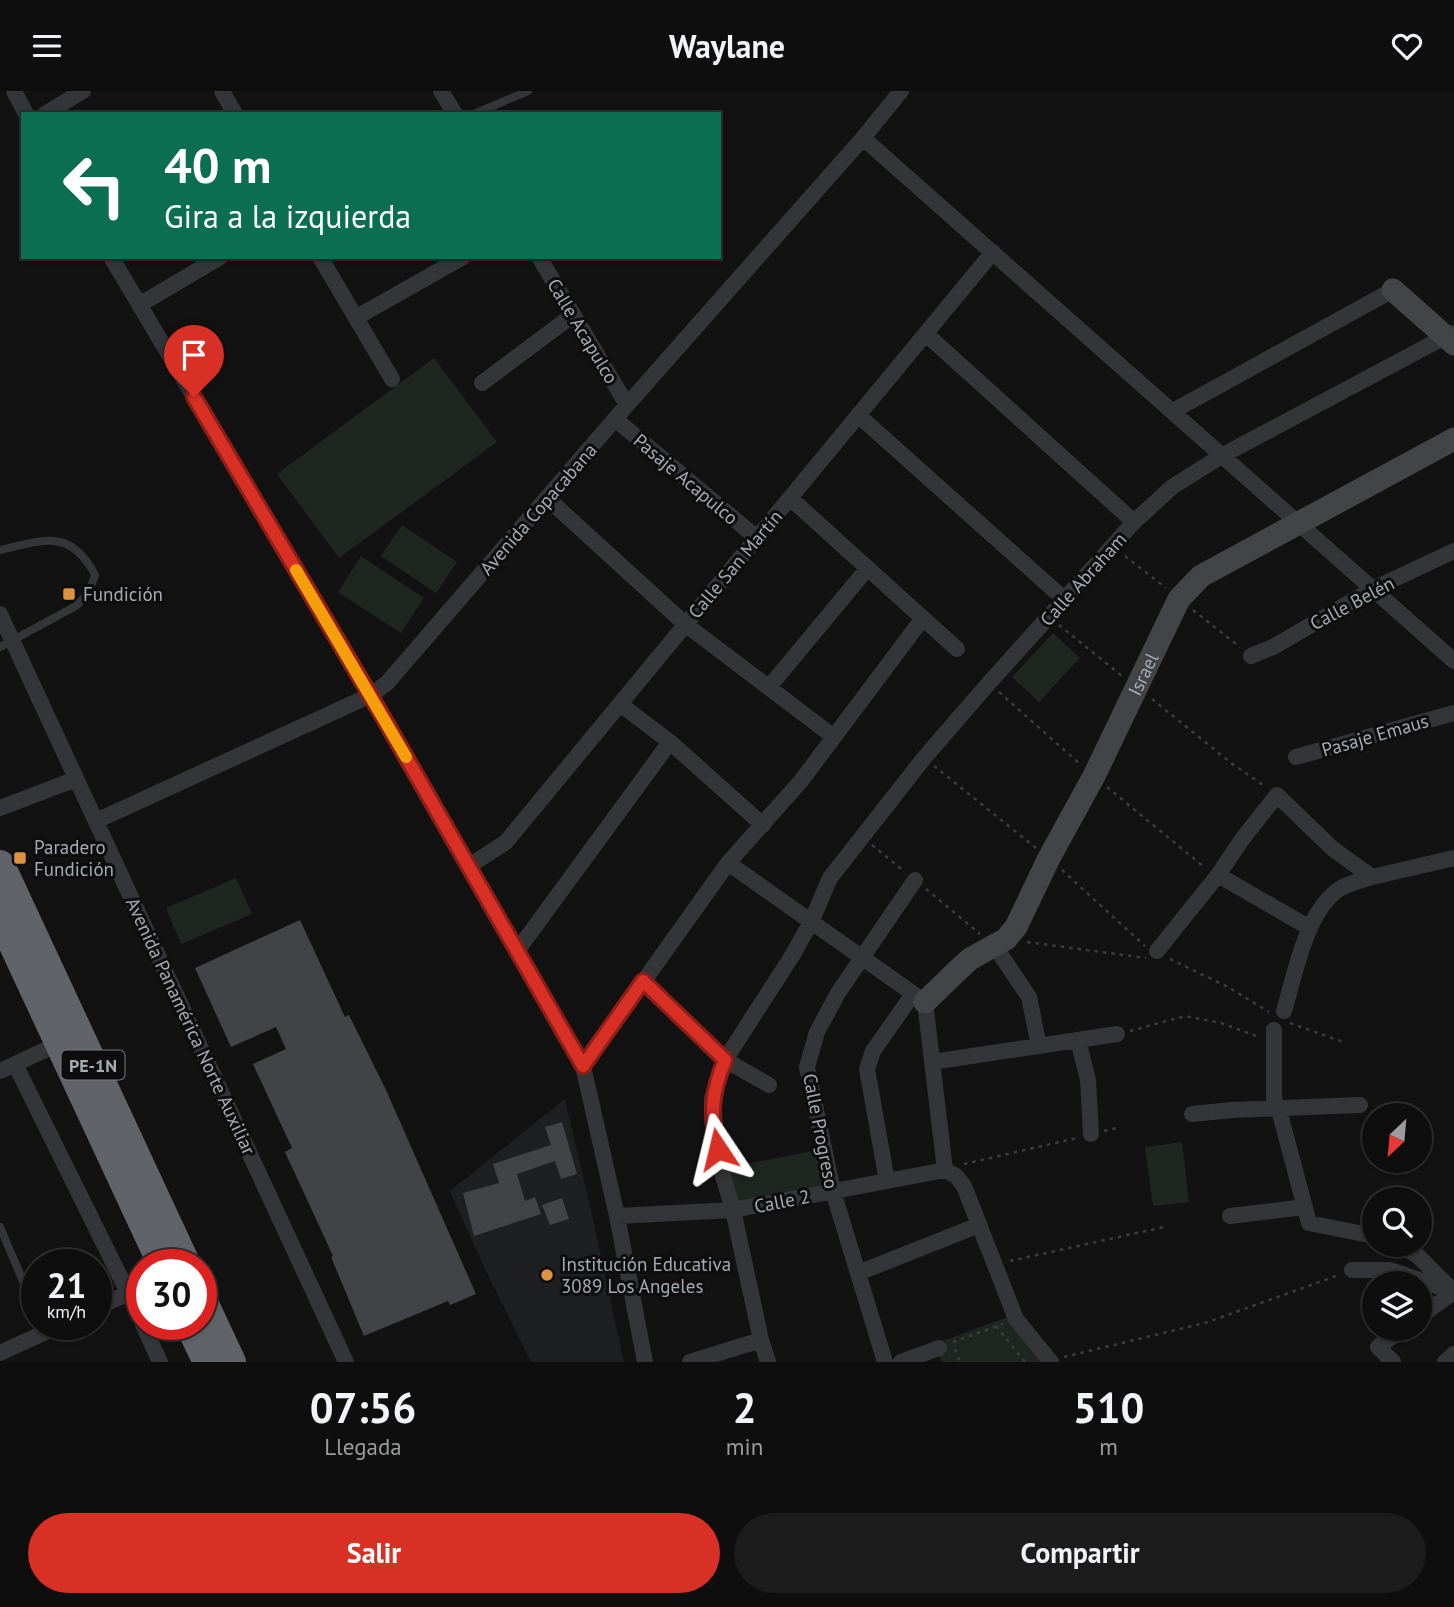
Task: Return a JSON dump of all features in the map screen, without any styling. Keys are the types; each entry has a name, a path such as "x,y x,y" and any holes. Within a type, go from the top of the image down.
{"highway":[{"name":"PE-1N","path":"0,865 179,1249"},
{"name":"PE-1N","path":"0,915 156,1249"},
{"path":"217,1332 231,1362"},
{"path":"197,1340 208,1362"}],"street":[{"path":"14,91 25,112"},
{"path":"48,112 83,91"},
{"path":"222,91 234,112"},
{"path":"441,91 454,112"},
{"name":"Avenida Copacabana","path":"96,821 371,695 387,683 627,405 863,138 901,91"},
{"path":"863,138 1454,661"},
{"name":"Calle San Martín","path":"469,866 506,842 993,252"},
{"path":"112,259 371,695 583,1066 617,1216 645,1362"},
{"path":"139,306 217,259"},
{"path":"321,259 392,379"},
{"path":"357,317 459,259"},
{"name":"Calle Acapulco","path":"540,259 627,405"},
{"path":"1173,411 1393,290 1451,337"},
{"path":"482,383 573,315"},
{"path":"926,334 1134,522"},
{"name":"Calle Abraham","path":"768,1362 723,1176 712,1120 712,1098 725,1060 792,956 811,922 830,878 989,683 1134,522 1172,487 1223,454 1451,337"},
{"path":"858,415 1064,599"},
{"name":"Pasaje Acapulco","path":"615,419 757,538"},
{"name":"Israel","path":"919,998 963,965 1000,942 1016,927 1049,858 1094,776 1179,599 1190,585 1201,576 1454,439"},
{"path":"547,498 685,624 834,737"},
{"path":"790,498 957,649"},
{"name":"Calle Belén","path":"1251,656 1273,647 1373,589 1454,551"},
{"path":"769,687 867,569"},
{"name":"Avenida Panamérica Norte Auxiliar","path":"0,614 6,644 96,821 346,1362"},
{"path":"583,1066 728,863 801,781 923,618"},
{"path":"620,704 670,742 763,825"},
{"name":"Pasaje Emaus","path":"1296,757 1454,713"},
{"path":"517,951 670,742"},
{"path":"0,808 76,779"},
{"path":"1155,956 1277,795 1333,849 1372,877"},
{"path":"1362,1234 1309,1223 1274,1099 1277,1024 1310,927 1323,905 1340,888 1372,877 1454,858"},
{"path":"728,863 919,998 932,1062 945,1170 956,1176 964,1187 1016,1319 1051,1361"},
{"path":"1218,875 1310,927"},
{"name":"Calle Progreso","path":"885,1362 833,1191 807,1067 817,1032 838,993 915,880"},
{"path":"1000,942 1029,997 1039,1046"},
{"path":"643,981 725,1060 769,1085"},
{"path":"887,1181 867,1069 873,1051 919,998"},
{"path":"932,1062 1117,1034"},
{"path":"1078,1040 1088,1080 1091,1134"},
{"path":"0,1072 60,1043"},
{"path":"15,1064 126,1273"},
{"path":"1192,1114 1360,1105"},
{"name":"Calle 2","path":"617,1216 733,1210 945,1170"},
{"path":"1230,1216 1305,1207"},
{"path":"858,1273 979,1225"},
{"path":"1419,1257 1454,1292"},
{"path":"1352,1270 1390,1270 1454,1292"},
{"path":"1432,1308 1454,1292"},
{"path":"0,1353 23,1340"},
{"path":"150,1340 160,1362"},
{"path":"690,1362 761,1340"},
{"path":"1386,1341 1378,1347 1393,1362"},
{"path":"901,1362 945,1345"},
{"path":"1444,1362 1454,1354"}],"lane":[{"path":"479,112 528,91"},
{"path":"0,550 47,539 69,543 86,558 95,575 89,593 76,606 6,644"},
{"path":"0,1227 21,1276"}],"path":[{"path":"1049,617 1231,764 1277,795"},
{"path":"862,836 915,880 1000,942 1170,959 1228,986 1277,1024"},
{"path":"1117,1034 1185,1016 1221,1023 1277,1024 1346,1043"},
{"path":"945,1170 1118,1128"},
{"path":"994,1265 1164,1227"},
{"path":"1051,1361 1206,1323 1352,1270"},
{"path":"960,1362 945,1345 1016,1319"},
{"path":"996,1326 1025,1362"}],"shaded area":[{"path":"434,358 497,442 339,558 277,474"},
{"path":"402,525 457,562 436,593 381,556"},
{"path":"361,556 424,598 401,633 338,592"},
{"path":"1053,633 1080,658 1039,702 1012,677"},
{"path":"236,878 252,914 181,944 166,908"},
{"path":"565,1099 624,1362 531,1362 450,1191"},
{"path":"1182,1142 1189,1202 1153,1206 1145,1147"},
{"path":"818,1150 825,1186 740,1203 732,1199 724,1168"},
{"path":"1008,1317 1042,1362 942,1362 934,1344"}],"building":[{"path":"300,920 345,1017 349,1015 386,1090 476,1294 450,1305 448,1301 364,1336 331,1257 333,1256 285,1152 292,1148 253,1064 286,1049 276,1027 231,1047 195,968"},
{"path":"562,1122 577,1174 561,1179 555,1161 517,1174 525,1201 535,1197 541,1214 474,1236 463,1193 499,1183 493,1164 551,1145 545,1127"},
{"path":"562,1198 569,1219 550,1225 542,1205"}],"slow traffic":[{"path":"296,570 406,757"}],"place":[{"name":"Fundición","path":"69,594"},
{"name":"Paradero Fundición","path":"20,858"},
{"name":"Institución Educativa 3089 Los Angeles","path":"547,1275"}],"route":[{"path":"194,397 383,717 583,1066 643,981 725,1060 712,1098 712,1120 718,1149"}]}
